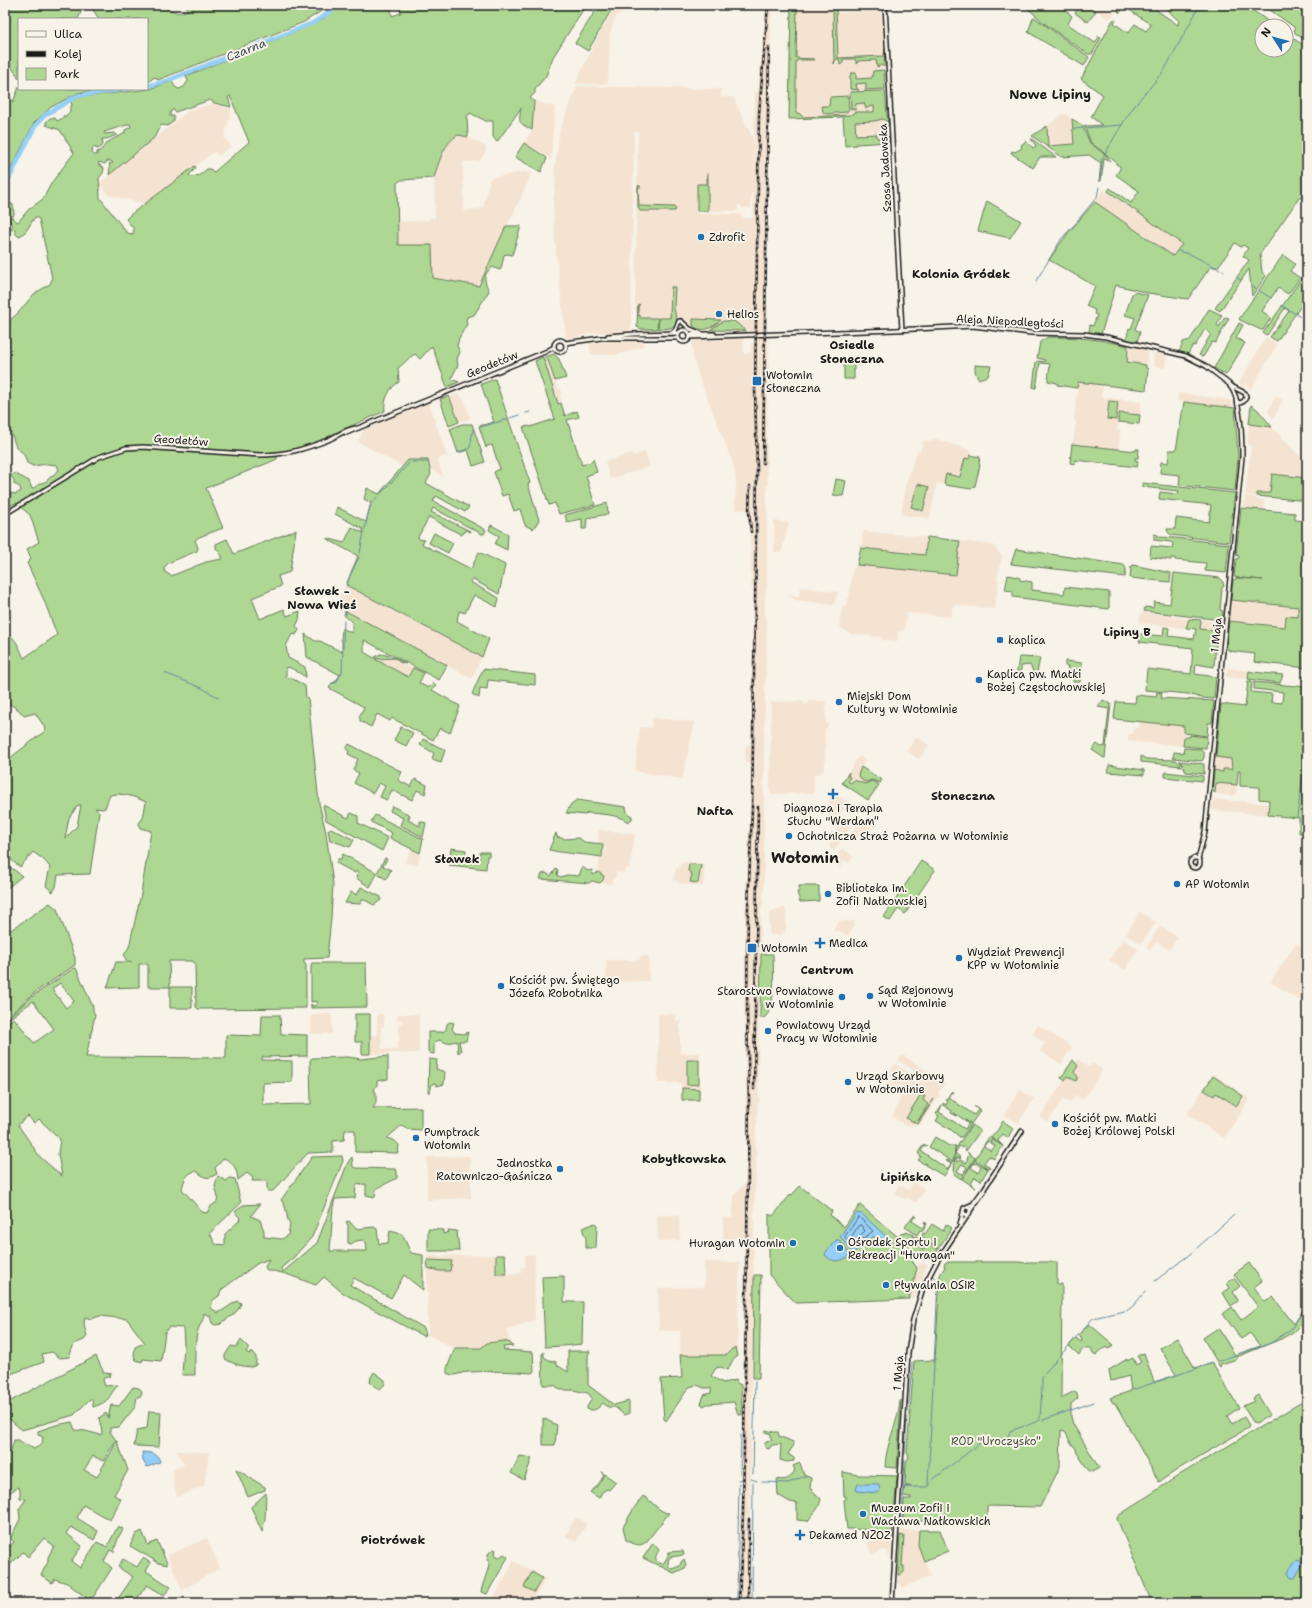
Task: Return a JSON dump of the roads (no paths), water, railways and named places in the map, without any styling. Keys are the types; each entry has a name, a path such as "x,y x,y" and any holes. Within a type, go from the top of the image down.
{"main road":[{"name":"Szosa Jadowska","path":"885,5 902,330"},
{"path":"672,333 680,321 690,329 705,334"},
{"name":"Aleja Niepodległości","path":"723,335 902,330 972,326 1031,333 1075,333 1098,335 1186,356 1206,366 1239,391"},
{"path":"566,344 563,351 556,351 554,346 559,341 566,344 611,336 678,333 684,330 690,336 723,335"},
{"path":"678,333 678,338"},
{"path":"690,336 705,334 723,335"},
{"path":"601,338 678,338 680,341 684,342 688,341 690,336"},
{"name":"Geodetów","path":"5,514 99,457 126,448 143,447 260,455 279,454 307,448 545,352 554,346"},
{"name":"Geodetów","path":"545,352 556,351"},
{"name":"Aleja Niepodległości","path":"1228,382 1235,395"},
{"path":"1239,391 1244,392 1246,395 1246,399 1243,402 1236,401 1235,395 1239,391"},
{"name":"1 Maja","path":"1198,859 1205,832 1239,495 1242,457 1240,413 1236,401"},
{"name":"1 Maja","path":"1240,413 1243,402"},
{"name":"1 Maja","path":"957,1231 963,1217 963,1210 973,1204 984,1190 1022,1132"},
{"name":"1 Maja","path":"892,1603 908,1353 912,1320 917,1303 929,1276 957,1231 982,1196 984,1190"},
{"path":"963,1213 969,1213 969,1208 967,1207"}],"water":[{"path":"857,1213 862,1214 890,1240 891,1244 888,1245 874,1236 853,1253 840,1236"},
{"path":"836,1240 839,1240 849,1253 849,1256 843,1260 837,1261 828,1258 825,1255"},
{"path":"142,1452 156,1455 160,1462 147,1467 143,1461"},
{"path":"858,1484 878,1484 880,1490 877,1493 857,1491 856,1489"},
{"path":"1299,1559 1303,1564 1295,1578 1291,1578 1288,1573 1293,1563"}],"waterway":[{"name":"Czarna","path":"148,86 164,82 313,23 341,5"},
{"path":"1165,69 1200,5"},
{"path":"1161,75 1164,70"},
{"path":"1149,89 1159,76"},
{"name":"Czarna","path":"5,187 35,126 45,115 77,96 119,90"},
{"path":"1144,94 1148,90"},
{"path":"1137,103 1143,95"},
{"path":"1111,143 1136,104"},
{"path":"1086,128 1121,125"},
{"path":"1074,129 1083,128"},
{"path":"1106,153 1110,145"},
{"path":"1100,181 1102,159 1105,154"},
{"path":"1077,221 1097,197 1099,187"},
{"path":"1036,281 1062,238 1076,223"},
{"path":"1178,251 1189,254"},
{"path":"1190,254 1205,262"},
{"path":"1207,263 1220,269"},
{"path":"1237,278 1241,280"},
{"path":"1252,286 1256,289"},
{"path":"1260,291 1271,298"},
{"path":"1282,306 1296,314"},
{"path":"1297,315 1307,321"},
{"path":"526,413 530,412"},
{"path":"510,418 519,415"},
{"path":"481,427 508,419"},
{"path":"459,452 470,448 473,429"},
{"path":"412,462 428,462"},
{"path":"391,483 409,463"},
{"path":"380,494 389,485"},
{"path":"371,504 378,496"},
{"path":"367,518 370,506"},
{"path":"365,529 367,519"},
{"path":"360,553 364,532"},
{"path":"350,576 359,557"},
{"path":"347,585 349,578"},
{"path":"344,615 345,611"},
{"path":"332,683 336,683 342,672 344,621"},
{"path":"165,673 202,688 219,698"},
{"path":"1297,817 1307,751"},
{"path":"1197,1248 1234,1215"},
{"path":"1155,1281 1194,1251"},
{"path":"928,1485 938,1283 933,1276"},
{"path":"1059,1357 1093,1318 1128,1310 1145,1292"},
{"path":"1218,1361 1271,1343 1291,1329 1307,1306"},
{"path":"1044,1374 1057,1359"},
{"path":"908,1412 912,1363"},
{"path":"1132,1390 1213,1363"},
{"path":"1042,1376 1042,1386"},
{"path":"753,1474 755,1381"},
{"path":"1040,1418 1042,1387"},
{"path":"1043,1420 1094,1402"},
{"path":"905,1454 907,1417"},
{"path":"1026,1426 1040,1420"},
{"path":"903,1485 905,1487 927,1487 935,1478 984,1440 1007,1439 1010,1431 1024,1426"},
{"path":"740,1474 741,1435"},
{"path":"902,1521 905,1460"},
{"path":"762,1482 788,1483 805,1476"},
{"path":"751,1479 757,1481"},
{"path":"737,1603 739,1483"},
{"path":"752,1603 753,1483"}],"railway":[{"path":"739,1603 743,1513 749,1101 747,1012 748,909 752,809 757,470 755,390 759,114 768,5"},
{"path":"763,463 769,47"},
{"path":"750,486 749,511 751,532"},
{"path":"754,1089 758,807"},
{"path":"748,1603 749,1519"}],"place":[{"name":"Zdrofit","path":"701,237"},
{"name":"Helios","path":"719,314"},
{"name":"Wołomin Słoneczna","path":"757,381"},
{"name":"kaplica","path":"1000,640"},
{"name":"Kaplica pw. Matki Bożej Częstochowskiej","path":"979,680"},
{"name":"Miejski Dom Kultury w Wołominie","path":"839,702"},
{"name":"Diagnoza i Terapia Słuchu \"Werdam\"","path":"833,794"},
{"name":"Ochotnicza Straż Pożarna w Wołominie","path":"789,836"},
{"name":"AP Wołomin","path":"1177,884"},
{"name":"Biblioteka im. Zofii Nałkowskiej","path":"828,894"},
{"name":"Medica","path":"820,943"},
{"name":"Wołomin","path":"752,948"},
{"name":"Wydział Prewencji KPP w Wołominie","path":"959,958"},
{"name":"Kościół pw. Świętego Józefa Robotnika","path":"501,986"},
{"name":"Sąd Rejonowy w Wołominie","path":"870,996"},
{"name":"Starostwo Powiatowe w Wołominie","path":"842,997"},
{"name":"Powiatowy Urząd Pracy w Wołominie","path":"768,1031"},
{"name":"Urząd Skarbowy w Wołominie","path":"848,1082"},
{"name":"Kościół pw. Matki Bożej Królowej Polski","path":"1055,1124"},
{"name":"Pumptrack Wołomin","path":"416,1138"},
{"name":"Jednostka Ratowniczo-Gaśnicza","path":"560,1169"},
{"name":"Huragan Wołomin","path":"793,1243"},
{"name":"Ośrodek Sportu i Rekreacji \"Huragan\"","path":"840,1248"},
{"name":"Pływalnia OSiR","path":"886,1285"},
{"name":"Muzeum Zofii i Wacława Nałkowskich","path":"863,1514"},
{"name":"Dekamed NZOZ","path":"800,1535"}],"district":[{"name":"Nowe Lipiny","path":"1050,94"},
{"name":"Kolonia Gródek","path":"961,274"},
{"name":"Osiedle Słoneczna","path":"852,352"},
{"name":"Sławek - Nowa Wieś","path":"322,598"},
{"name":"Lipiny B","path":"1127,632"},
{"name":"Słoneczna","path":"963,796"},
{"name":"Nafta","path":"715,811"},
{"name":"Wołomin","path":"805,858"},
{"name":"Sławek","path":"457,859"},
{"name":"Centrum","path":"827,970"},
{"name":"Kobyłkowska","path":"684,1159"},
{"name":"Lipińska","path":"906,1177"},
{"name":"Piotrówek","path":"393,1540"}],"park label":[{"name":"ROD \"Uroczysko\"","path":"996,1441"}]}
